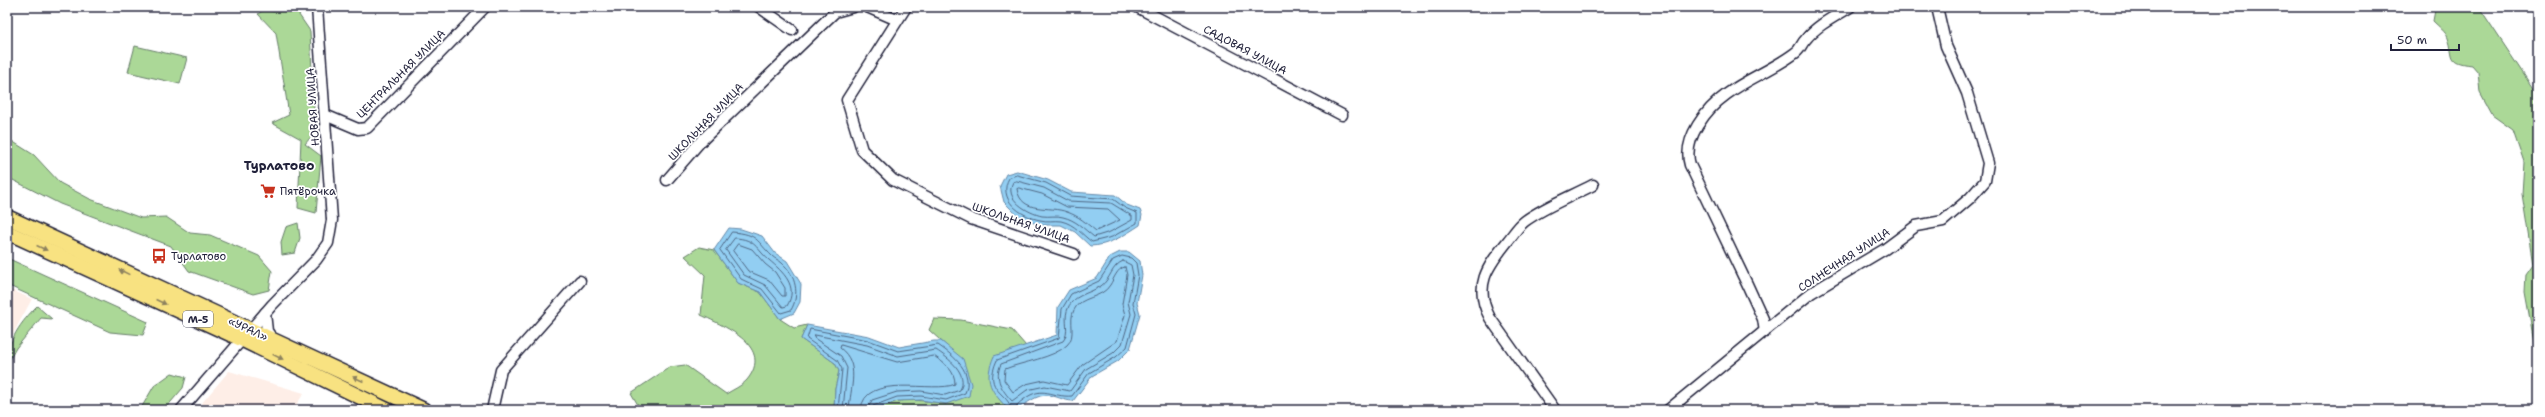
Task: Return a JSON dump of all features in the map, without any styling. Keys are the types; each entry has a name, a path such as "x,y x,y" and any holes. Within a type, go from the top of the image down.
{"highway":[{"name":"«УРАЛ»","path":"7,217 246,334 387,410"},
{"name":"«УРАЛ»","path":"7,232 246,334 274,340 424,410"}],"street":[{"name":"НОВАЯ УЛИЦА","path":"181,410 246,334 316,260 328,243 332,220 317,7"},
{"name":"ЦЕНТРАЛЬНАЯ УЛИЦА","path":"325,115 358,129 366,128 485,7"},
{"path":"759,7 792,30"},
{"name":"ШКОЛЬНАЯ УЛИЦА","path":"667,180 700,142 835,12 853,7"},
{"path":"867,7 897,20"},
{"name":"ШКОЛЬНАЯ УЛИЦА","path":"906,7 847,100 862,150 893,180 971,219 1074,254"},
{"name":"САДОВАЯ УЛИЦА","path":"1137,7 1342,115"},
{"path":"1765,332 1762,319 1747,284 1690,165 1687,155 1689,146 1700,122 1726,94 1777,67 1799,51 1806,39 1850,7"},
{"name":"СОЛНЕЧНАЯ УЛИЦА","path":"1668,410 1811,293 1885,249 1916,226 1943,221 1970,198 1985,181 1988,163 1968,93 1946,46 1937,7"},
{"path":"1555,410 1484,308 1482,294 1484,278 1489,264 1525,221 1593,185"},
{"path":"492,410 501,370 580,281"},
{"path":"265,313 267,331 274,340"}],"shaded area":[{"path":"7,288 32,299 7,345"},
{"path":"229,371 304,393 293,410 196,410"}],"green space":[{"path":"274,7 303,7 299,15 310,31 315,132 305,144 321,156 316,213 298,208 301,139 272,123 289,115 276,33 258,14 265,9 274,12"},
{"path":"2433,7 2479,7 2538,96 2538,364 2525,292 2526,274 2533,264 2522,194 2524,162 2513,130 2492,115 2480,93 2478,72 2472,65 2458,62 2453,58 2447,36 2444,31 2433,21 2435,10"},
{"path":"135,46 187,58 180,84 128,72"},
{"path":"7,138 34,155 60,183 90,199 141,218 166,217 190,233 210,235 259,256 272,271 269,290 253,294 189,271 171,246 60,204 7,177"},
{"path":"298,223 300,238 295,253 282,255 281,242 286,227"},
{"path":"699,247 714,250 738,283 760,292 780,319 794,328 807,325 801,339 835,363 839,371 835,389 834,410 641,410 631,393 670,367 685,365 726,394 745,382 754,368 755,358 751,348 744,340 734,332 701,315 705,275 685,256"},
{"path":"7,258 148,322 143,335 110,332 7,285"},
{"path":"37,306 52,319 41,318 16,348 7,364 9,347 16,332 20,325"},
{"path":"934,319 961,320 1012,330 1026,346 1013,351 1001,401 1009,410 873,410 891,403 909,400 946,404 951,350 929,330"},
{"path":"172,373 186,377 183,388 164,410 140,410 154,386"}],"water":[{"path":"1017,171 1048,180 1071,192 1115,195 1127,205 1140,210 1142,215 1140,225 1110,242 1097,246 1090,246 1075,232 1061,225 1041,225 1021,219 1004,202 1000,186 1006,174"},
{"path":"729,228 741,229 762,236 775,253 787,261 801,284 800,302 794,313 780,319 760,292 738,283 714,250"},
{"path":"1120,252 1129,252 1140,261 1142,275 1137,303 1140,314 1130,349 1118,361 1092,376 1073,401 1046,395 1009,410 993,391 989,380 989,373 994,356 1057,335 1058,307 1069,290 1097,278 1110,257"},
{"path":"807,325 869,336 899,347 941,341 963,359 971,384 969,396 946,404 921,400 898,401 873,410 834,410 835,389 839,371 835,363 801,339"}],"place":[{"name":"Пятёрочка","path":"268,191"},
{"name":"Турлатово","path":"159,256"}],"district":[{"name":"Турлатово","path":"279,165"}]}
